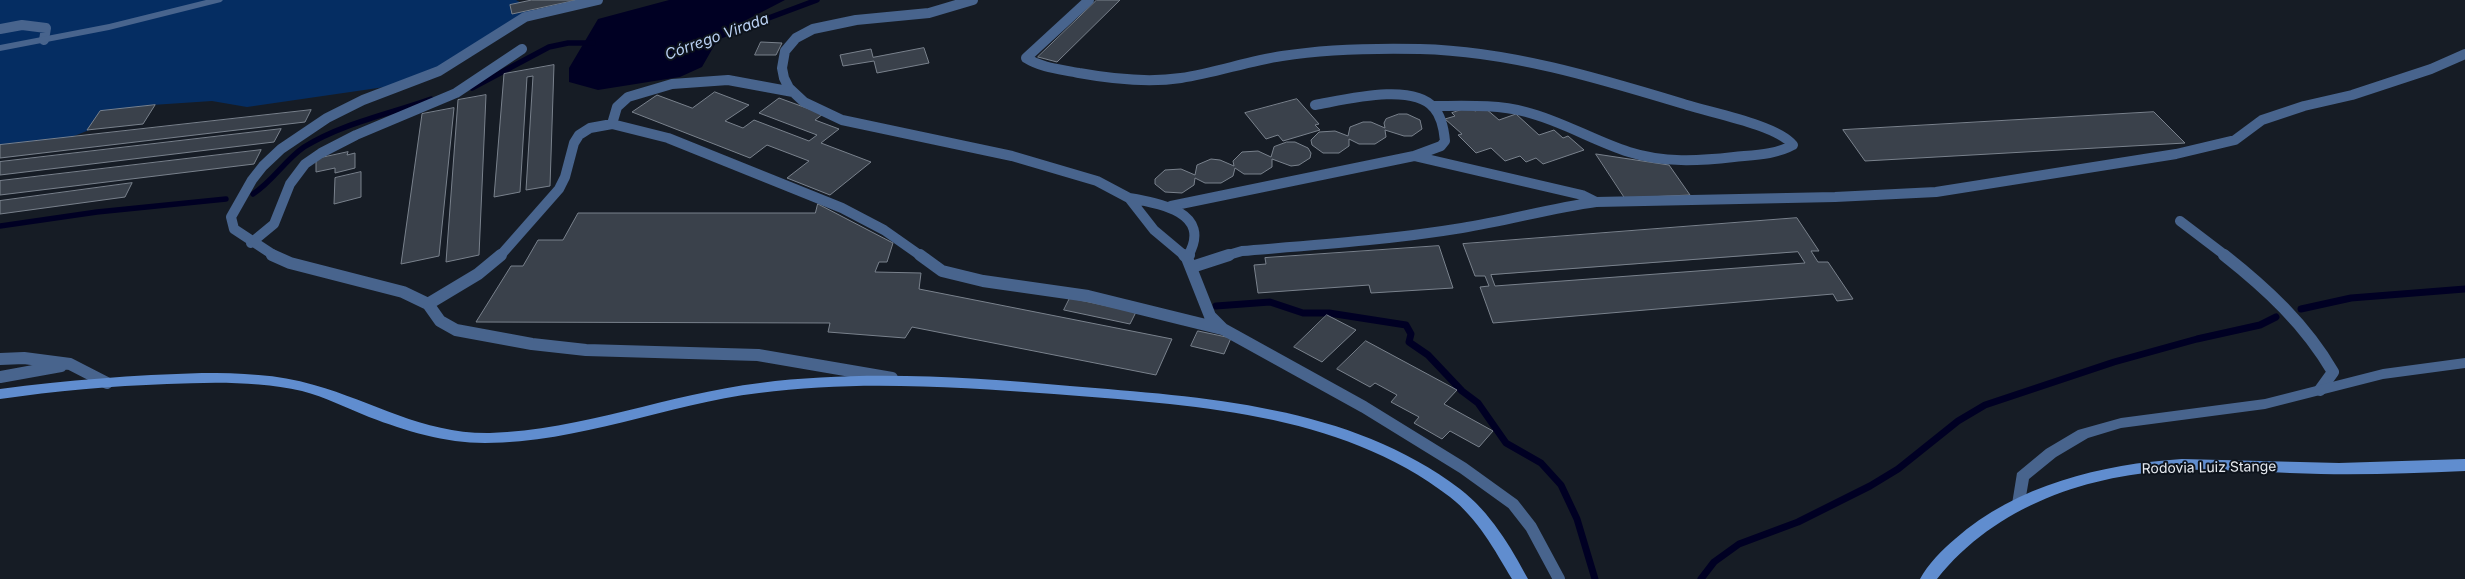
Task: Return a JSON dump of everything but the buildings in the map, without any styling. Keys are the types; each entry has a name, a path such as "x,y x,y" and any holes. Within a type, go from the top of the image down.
{"street":[{"path":"0,48 109,27 218,0"},
{"path":"2019,504 2022,476 2051,453 2083,434 2121,423 2265,404 2383,374 2465,363"},
{"path":"0,394 107,383 213,377 263,379 305,387 413,425 453,435 484,438 557,433 750,389 808,382 911,382 1066,389 1216,405 1279,415 1330,428 1379,448 1426,474 1470,506 1500,545 1520,579"},
{"name":"Rodovia Luiz Stange","path":"1928,579 1938,564 1960,542 2019,504 2115,472 2164,466 2396,468 2465,464"}],"lane":[{"path":"598,0 525,17 439,71 363,100 327,118 298,137 262,166 231,217 234,229 251,243 290,263 385,286 428,304 440,321 456,330 532,344 586,350 758,355 911,382"},
{"path":"973,0 916,14 837,22 815,28 790,43 782,56 784,81 793,92 816,110 842,120 1012,156 1097,181 1129,198 1170,206 1182,213 1190,221 1195,239 1189,262"},
{"path":"1089,0 1026,58 1037,65 1142,81 1187,78 1278,56 1310,52 1379,48 1442,49 1529,63 1634,90 1779,134 1787,138 1793,145 1752,155 1686,162 1630,152 1557,121 1524,112 1482,106 1432,106 1407,96 1387,95 1315,105"},
{"path":"0,29 22,25 46,28 44,40"},
{"path":"251,243 273,226 290,183 303,165 327,148 372,127 446,98 469,86 522,49"},
{"path":"1189,262 1242,252 1402,237 1472,226 1560,206 1596,202 1845,197 1936,192 2040,177 2096,165 2176,154 2235,140 2262,120 2304,106 2352,95 2430,69 2465,54"},
{"path":"612,124 616,108 621,102 632,95 681,83 726,80 746,82 793,92"},
{"path":"1170,206 1414,156 1441,146 1445,141 1440,121 1432,106"},
{"path":"428,304 478,274 506,252 538,211 559,189 565,177 574,143 579,135 590,128 612,124 668,138 842,208 884,230 942,272 983,281 1088,296 1223,330 1364,407 1463,468 1513,504 1532,527 1560,579"},
{"path":"1414,156 1582,195 1596,202"},
{"path":"1129,198 1154,230 1189,262 1202,300 1210,316 1223,330"},
{"path":"2180,221 2279,301 2323,351 2333,372 2320,390"},
{"path":"0,359 24,358 70,364 107,383"},
{"path":"0,377 70,364"}],"shaded area":[{"path":"0,0 516,0 536,11 426,81 247,107 212,101 152,105 54,144 0,157"}],"water":[{"path":"669,0 785,0 731,28 718,39 702,67 680,77 598,90 569,82 569,68 598,19"}],"waterway":[{"name":"Córrego Virada","path":"715,38 817,0"},
{"path":"472,88 549,47 568,43 593,43"},
{"path":"253,194 304,147 334,131 431,99"},
{"path":"0,226 97,212 226,199"},
{"path":"2301,309 2351,298 2465,289"},
{"name":"Córrego Virada","path":"1216,306 1270,302 1303,313 1329,313 1406,325 1411,334 1409,342 1428,355 1462,391 1478,403 1506,443 1541,463 1561,485 1577,519 1595,579"},
{"path":"1701,579 1714,562 1739,544 1798,522 1870,486 1898,469 1958,421 1985,405 2114,362 2197,339 2260,325 2276,317"}]}
